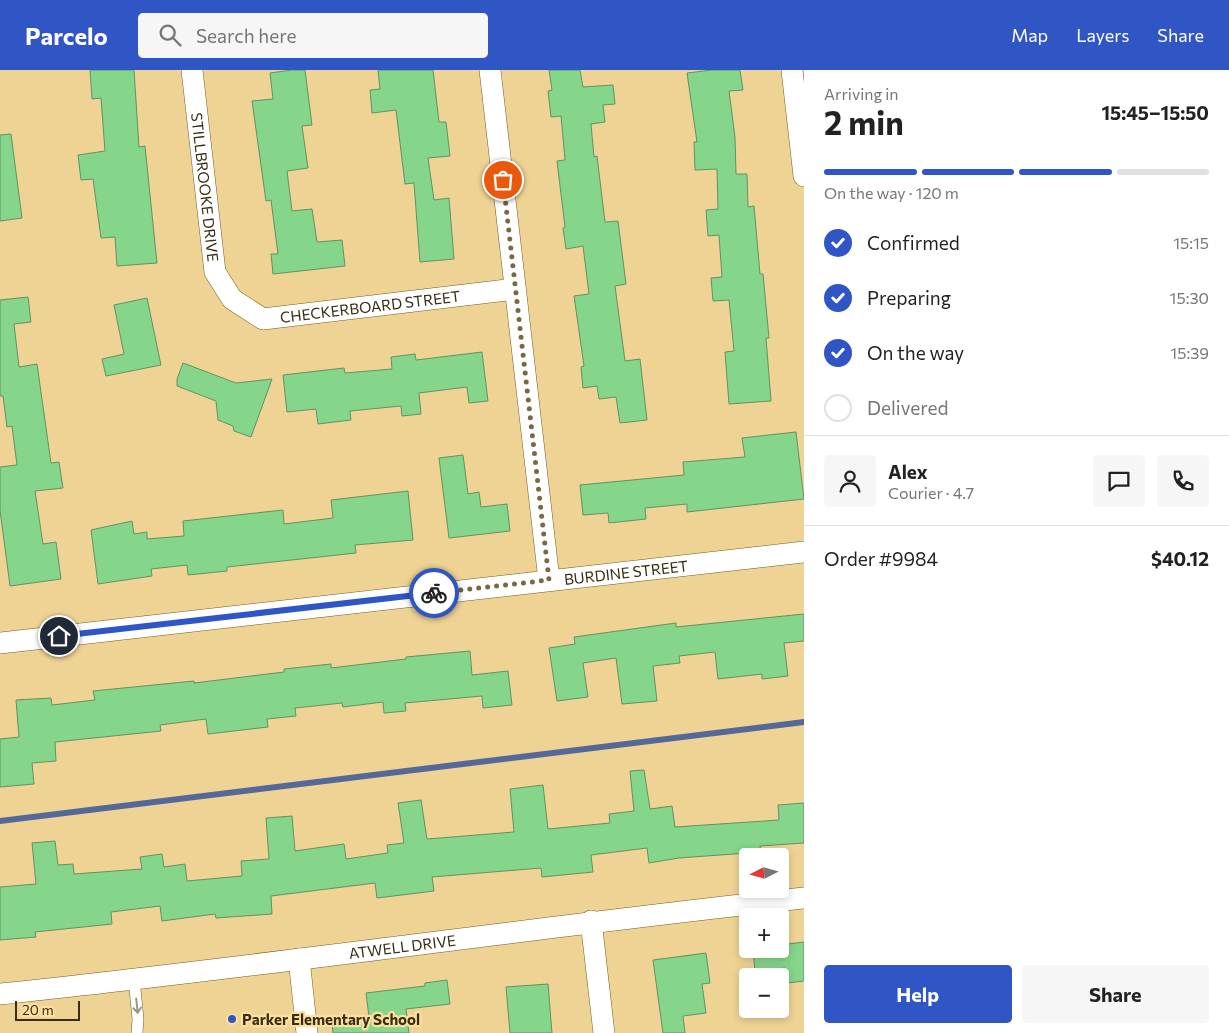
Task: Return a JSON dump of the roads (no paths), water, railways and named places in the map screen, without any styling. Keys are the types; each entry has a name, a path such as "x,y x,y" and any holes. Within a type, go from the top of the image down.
{"street":[{"name":"STILLBROOKE DRIVE","path":"192,70 216,272 232,298"},
{"path":"490,70 549,580"},
{"path":"792,70 804,176"},
{"name":"CHECKERBOARD STREET","path":"232,298 263,319 515,289"},
{"name":"BURDINE STREET","path":"0,643 804,552"},
{"name":"ATWELL DRIVE","path":"0,994 299,959 591,921 804,898"},
{"path":"591,921 604,1033"},
{"path":"299,959 307,1033"}],"lane":[{"path":"134,979 138,1019 137,1033"}],"waterway":[{"path":"0,821 804,722"}],"place":[{"name":"Parker Elementary School","path":"232,1019"}]}
